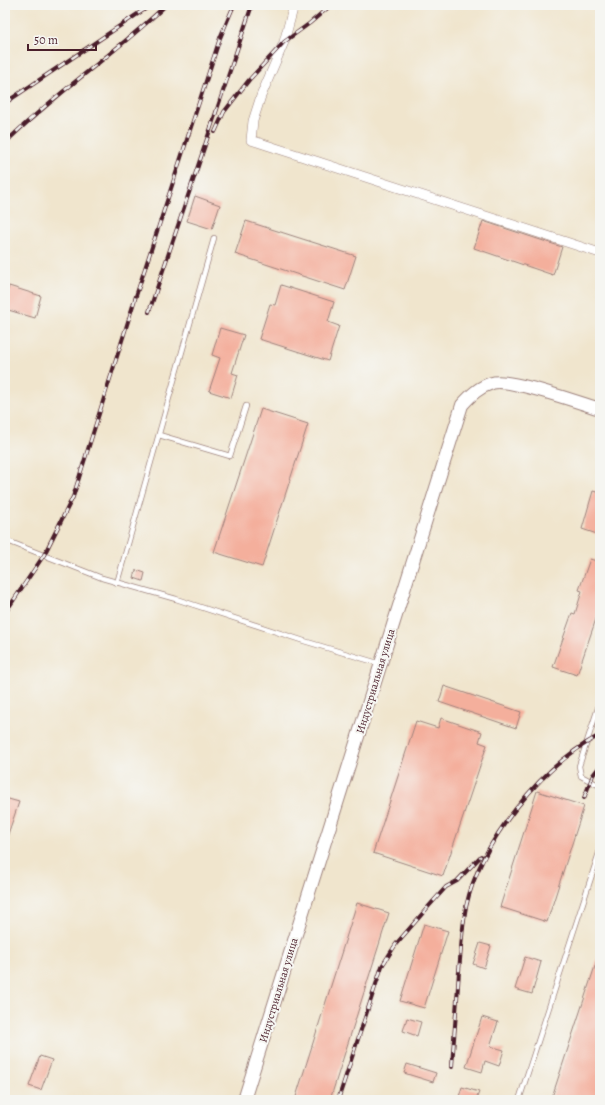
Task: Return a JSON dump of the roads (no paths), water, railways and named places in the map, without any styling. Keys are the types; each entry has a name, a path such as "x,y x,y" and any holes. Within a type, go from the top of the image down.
{"street":[{"path":"294,5 284,42 259,102 253,121 251,140 600,253"},
{"name":"Индустриальная улица","path":"244,1100 462,405 473,392 493,382 518,384 600,409"}],"lane":[{"path":"117,583 214,238"},
{"path":"159,435 230,456 246,406"},
{"path":"5,540 117,583 176,599 304,641 381,664"},
{"path":"600,702 579,766 581,776 600,786"},
{"path":"519,1100 600,850"}],"railway":[{"path":"5,103 151,5"},
{"path":"5,143 44,107 166,5"},
{"path":"5,613 44,555 73,497 135,299 220,38 234,5"},
{"path":"149,312 252,5"},
{"path":"215,132 224,112 249,80 284,42 331,5"},
{"path":"452,1067 463,931 466,907 473,882 499,832 516,808 535,786 556,766 578,749 600,735"},
{"path":"584,798 593,775 600,766"},
{"path":"338,1100 382,966 396,944 446,887 457,881 481,856"}]}
